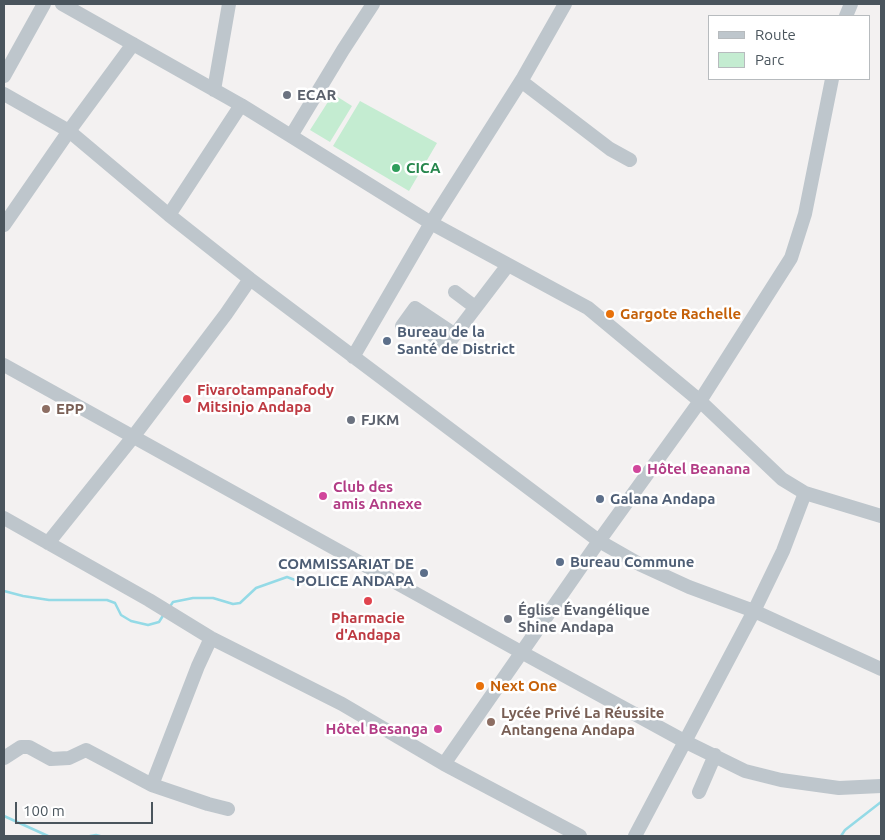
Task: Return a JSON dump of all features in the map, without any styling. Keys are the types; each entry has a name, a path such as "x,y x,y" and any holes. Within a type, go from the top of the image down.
{"street":[{"path":"4,76 44,4"},
{"path":"62,4 241,105 431,223 588,308 700,401 782,479 805,494 881,516"},
{"path":"214,90 229,4"},
{"path":"291,136 373,4"},
{"path":"353,357 431,223 521,81 565,4"},
{"path":"4,225 69,131 133,44"},
{"path":"444,764 520,652 700,401 791,258 804,214 832,80"},
{"path":"521,81 610,149 630,160"},
{"path":"4,94 69,131 168,215 250,279 599,541 640,565 689,587 754,611 881,669"},
{"path":"168,215 241,105"},
{"path":"405,322 447,345 508,265"},
{"path":"48,543 133,437 226,314 250,279"},
{"path":"455,292 475,307"},
{"path":"4,365 520,652 686,742 745,771 781,780 839,788 881,786"},
{"path":"635,836 754,611 783,551 805,494"},
{"path":"4,518 211,638 342,704 444,764 580,836"},
{"path":"152,786 198,666 211,638"},
{"path":"4,758 22,747 29,747 51,759 69,758 86,750 152,786 228,809"},
{"path":"699,792 715,755"}],"green space":[{"path":"333,94 352,106 330,142 310,130"},
{"name":"CICA","path":"360,101 437,143 409,191 333,146"}],"waterway":[{"path":"169,608 173,602 193,598 213,598 233,604 240,603 256,588 287,577 311,586 321,586"},
{"path":"4,591 49,600 107,600 115,603 121,615 131,621 148,625 159,622 164,614"},
{"path":"841,836 845,830 881,802"},
{"path":"4,816 48,836"},
{"path":"90,836 100,836"}],"place":[{"name":"ECAR","path":"287,95"},
{"name":"CICA","path":"396,168"},
{"name":"Gargote Rachelle","path":"610,314"},
{"name":"Bureau de la Santé de District","path":"387,341"},
{"name":"Fivarotampanafody Mitsinjo Andapa","path":"187,399"},
{"name":"EPP","path":"46,409"},
{"name":"FJKM","path":"351,420"},
{"name":"Hôtel Beanana","path":"637,469"},
{"name":"Club des amis Annexe","path":"323,496"},
{"name":"Galana Andapa","path":"600,499"},
{"name":"Bureau Commune","path":"560,562"},
{"name":"COMMISSARIAT DE POLICE ANDAPA","path":"424,573"},
{"name":"Pharmacie d'Andapa","path":"368,601"},
{"name":"Église Évangélique Shine Andapa","path":"508,619"},
{"name":"Next One","path":"480,686"},
{"name":"Lycée Privé La Réussite Antangena Andapa","path":"491,722"},
{"name":"Hôtel Besanga","path":"438,729"}]}
